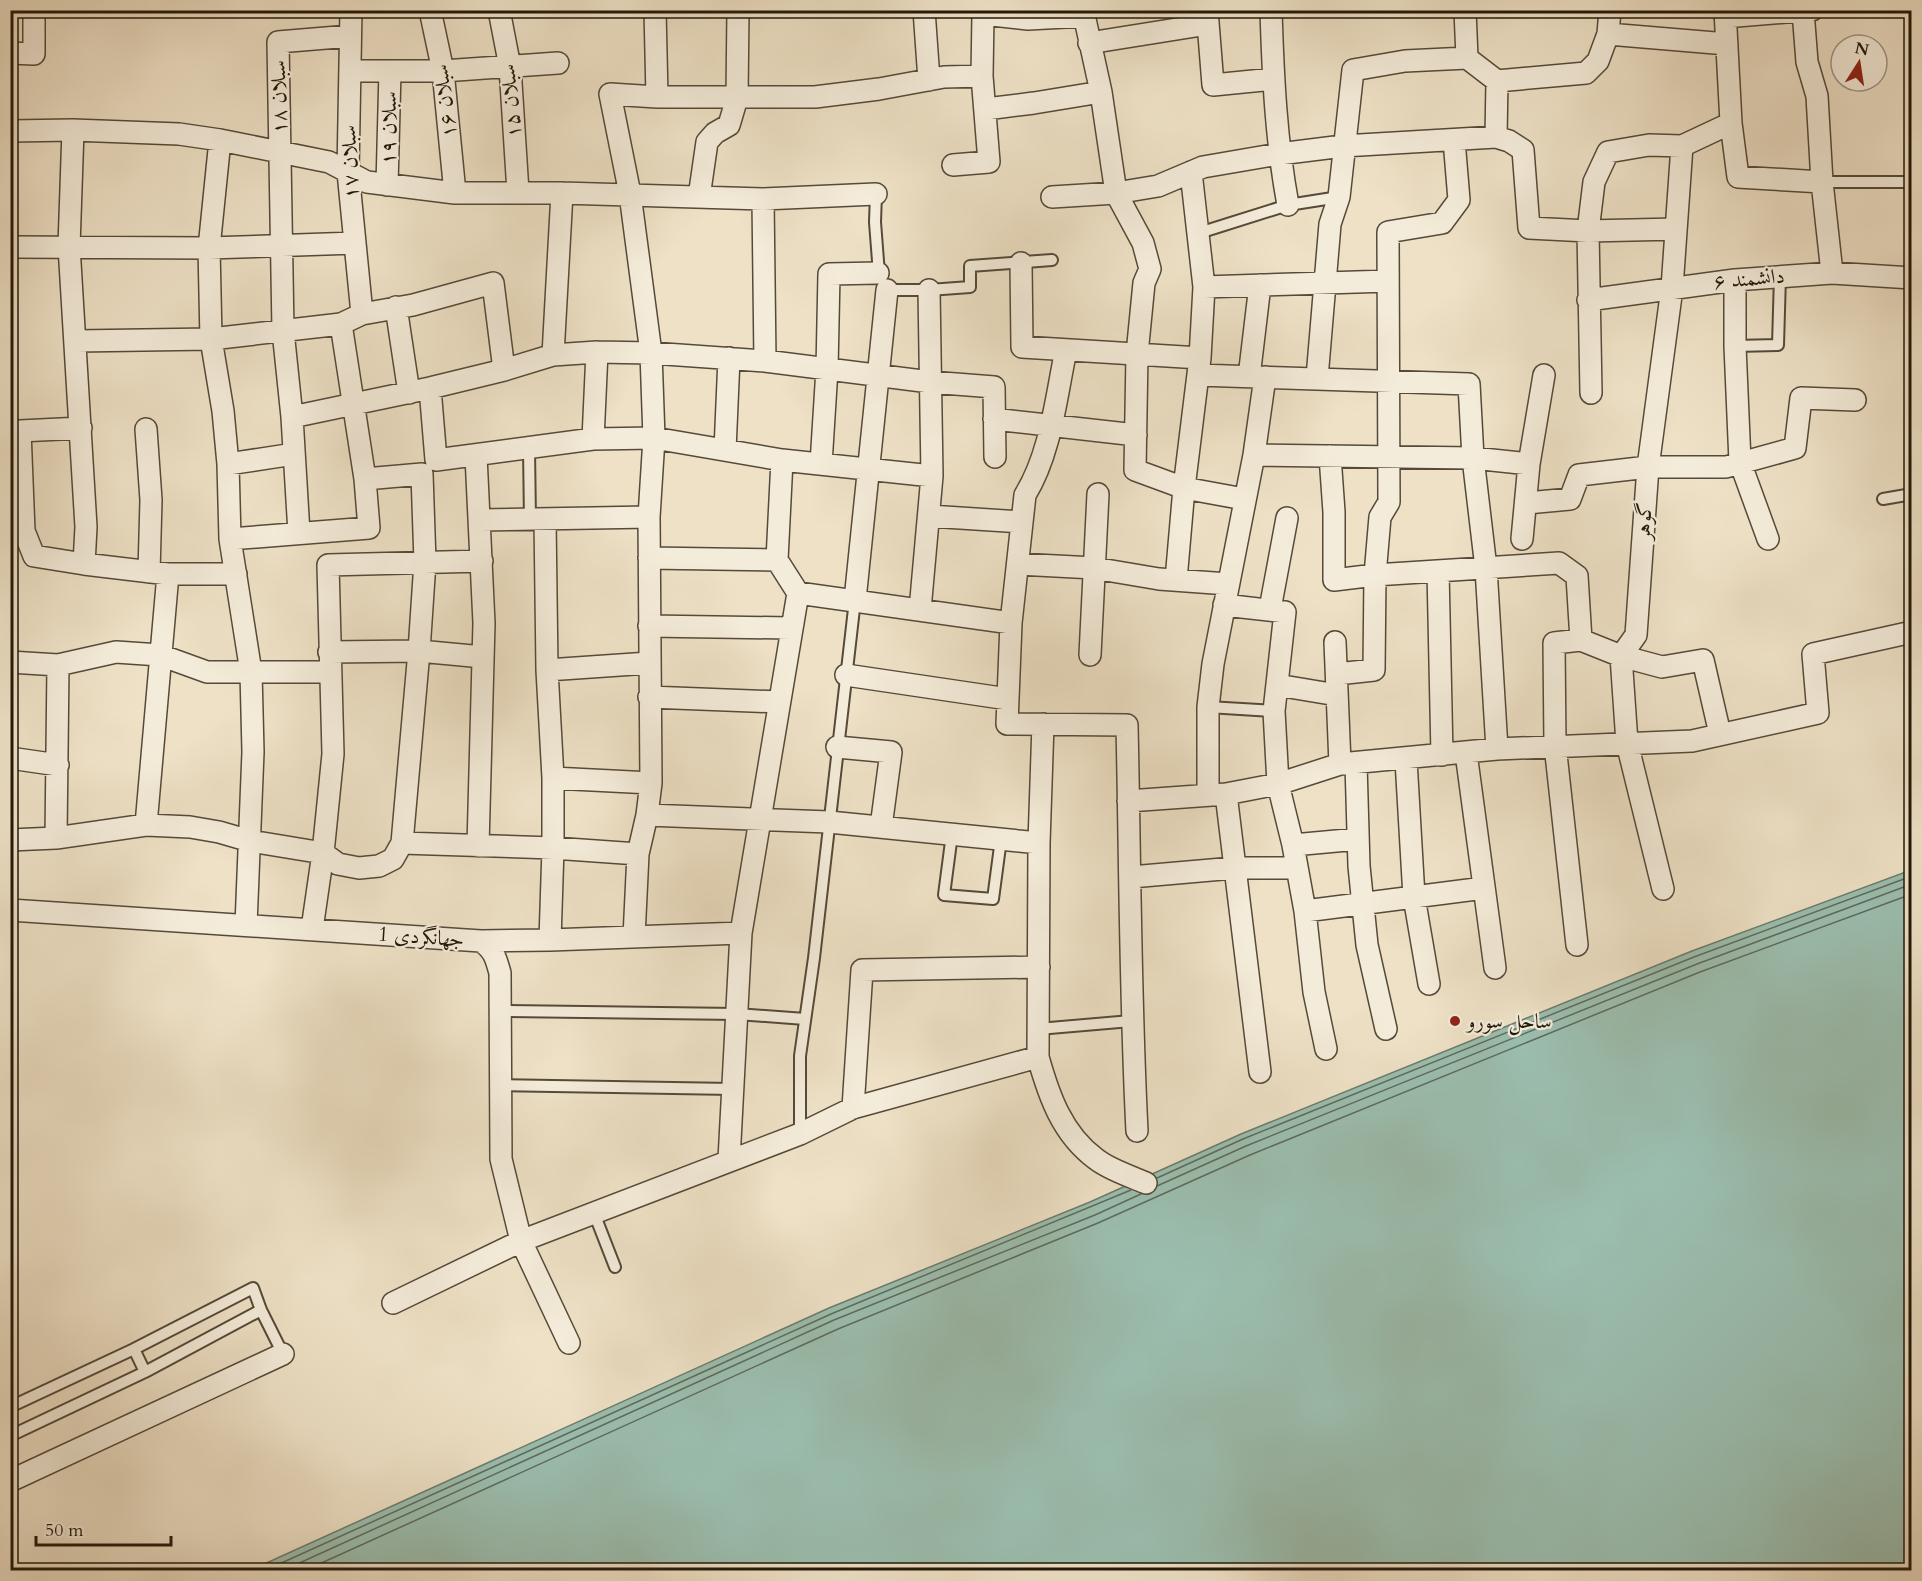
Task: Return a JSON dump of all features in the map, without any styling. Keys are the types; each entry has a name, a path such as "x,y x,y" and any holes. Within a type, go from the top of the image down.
{"street":[{"path":"10,53 34,54 34,10"},
{"name":"سبلان ۱۷","path":"351,10 348,172 362,314"},
{"name":"سبلان ۱۶","path":"430,10 443,71 455,193"},
{"name":"سبلان ۱۵","path":"499,10 510,67 518,192"},
{"path":"655,10 657,97"},
{"path":"699,197 707,142 715,133 729,125 737,98 738,10"},
{"path":"924,10 929,80"},
{"path":"1271,10 1273,79 1279,154 1288,205"},
{"path":"1465,10 1467,58"},
{"path":"1317,378 1330,224 1339,197 1353,69 1404,61 1467,58 1497,81 1586,73 1598,61 1608,34 1610,10"},
{"path":"1812,10 1725,14 1731,123 1738,177 1822,182"},
{"path":"1803,11 1807,63 1817,96 1822,182 1832,273"},
{"path":"953,165 989,162 982,76 983,12 1028,19 1084,13 1101,92 1116,193 1143,243 1150,269 1144,283 1137,354 1135,470 1184,488 1244,499"},
{"path":"1089,43 1207,17 1213,85 1273,79"},
{"path":"1608,34 1727,44"},
{"name":"سبلان ۱۸","path":"299,533 292,417 283,331 278,42 351,36"},
{"path":"350,72 443,71 558,63"},
{"name":"سبلان ۱۹","path":"387,185 390,71"},
{"path":"634,937 638,854 647,815 651,783 649,518 654,438 651,353 630,194 610,94 657,97 815,97 879,89 944,76 982,76"},
{"path":"1496,137 1497,81"},
{"path":"986,109 1034,104 1101,92"},
{"path":"1591,393 1588,231 1594,182 1608,152 1649,145 1682,146 1731,123"},
{"path":"73,130 69,246 86,527 84,564"},
{"path":"10,131 158,132 220,140 329,162 367,182 455,193 630,194 762,199 876,194"},
{"path":"1052,197 1116,193 1158,186 1203,167 1279,154 1343,146 1496,137 1509,141 1523,150 1529,228 1588,231 1676,229"},
{"path":"220,140 209,248 211,339 223,411 228,464 230,539 251,672 253,752 246,925"},
{"path":"1337,674 1374,670 1375,575 1380,517 1389,502 1388,232 1442,223 1459,200 1454,140"},
{"name":"گوهر","path":"1621,656 1636,635 1648,467 1672,288 1682,146"},
{"path":"1176,580 1184,488 1199,367 1204,287 1191,172"},
{"path":"553,355 562,193"},
{"path":"762,199 765,361"},
{"path":"10,247 209,248 355,243"},
{"path":"1021,263 1022,347 1137,354 1257,377 1469,384 1473,458 1486,568 1497,749"},
{"name":"دانشمند ۶","path":"1588,300 1780,276 1832,273 1911,278"},
{"path":"821,464 827,369 829,274 883,282 878,375 855,600"},
{"path":"1735,280 1740,462 1768,539"},
{"path":"1204,287 1388,281"},
{"path":"76,340 211,339 341,324 362,314 413,305 493,283 504,370"},
{"path":"1260,285 1254,455 1213,664 1208,707 1217,795 1234,868 1260,1072"},
{"path":"920,610 932,476 929,290"},
{"path":"396,308 409,393"},
{"path":"230,539 369,528 355,405 341,324"},
{"path":"1066,350 1051,424 1034,481 1025,495 1011,623 1007,724 1127,724 1131,877 1131,1021 1137,1131"},
{"path":"593,440 597,352"},
{"path":"292,417 409,393 504,370 553,355 597,352 651,353 765,361 930,382 994,387 995,457"},
{"path":"725,450 729,358"},
{"path":"1522,539 1529,464 1544,375"},
{"path":"430,388 436,460 593,440 654,438 782,460 932,476"},
{"path":"1527,503 1570,499 1579,475 1648,467 1726,466 1795,448 1801,398 1855,400"},
{"path":"994,419 1136,435"},
{"path":"81,428 20,431 16,479 24,531 34,556 158,573 236,574"},
{"path":"146,429 158,573 160,655 146,825"},
{"path":"228,464 294,454"},
{"path":"1254,455 1473,458 1529,464"},
{"path":"476,456 482,561 483,657 478,846"},
{"path":"1330,456 1335,580 1375,575 1559,563 1577,576 1581,640"},
{"path":"729,1160 741,933 790,628 798,592 777,560 782,460"},
{"path":"10,840 57,838 146,825 209,830 250,841 323,854 338,864 359,868 379,866 393,859 402,843 419,651 425,562 422,474 365,479"},
{"path":"1090,655 1098,494"},
{"path":"929,516 1022,522"},
{"path":"480,520 649,518"},
{"path":"1270,609 1287,518"},
{"path":"537,519 553,778 550,940"},
{"path":"649,558 777,560"},
{"path":"312,929 323,854 333,754 328,565 482,561"},
{"path":"1018,564 1094,568 1176,580 1285,612 1274,711 1278,784 1293,845 1305,911 1314,992 1326,1049"},
{"path":"1438,571 1442,755"},
{"path":"798,592 1011,623"},
{"path":"649,626 790,628"},
{"path":"1128,801 1217,795 1278,784 1348,764 1555,745 1692,741 1818,713 1813,654 1911,632"},
{"path":"1577,945 1555,745 1554,643 1581,640 1621,656 1662,667 1703,660 1720,734"},
{"path":"1335,642 1337,695 1358,839 1367,945 1386,1029"},
{"path":"10,662 58,665 116,652 160,655 207,672 251,672 419,651 483,657"},
{"path":"1621,656 1627,743 1663,889"},
{"path":"547,670 649,663"},
{"path":"57,838 58,665"},
{"path":"846,675 1008,699"},
{"path":"1277,685 1337,695"},
{"path":"649,697 779,702"},
{"path":"1043,724 1039,843 1038,1057 1048,1092 1065,1128 1096,1160 1146,1183"},
{"path":"837,747 891,752 881,827"},
{"path":"1466,753 1495,968"},
{"path":"10,758 58,765"},
{"path":"1406,759 1414,897 1429,984"},
{"path":"553,778 651,783"},
{"path":"647,815 829,822 1039,843"},
{"path":"1293,845 1358,839"},
{"path":"402,843 553,848 638,854"},
{"path":"1131,877 1234,868 1297,868"},
{"path":"1305,911 1484,888"},
{"name":"جهانگردی 1","path":"10,910 481,941 495,953 500,973 501,1159 521,1240 569,1343"},
{"path":"481,941 741,933"},
{"path":"853,1108 862,970 1039,967"},
{"path":"393,1303 521,1240 800,1134 853,1108 1038,1057"},
{"path":"10,1481 284,1354"}],"lane":[{"path":"1822,182 1906,183"},
{"path":"876,194 875,222 883,282 929,290 970,287 970,266 1052,260"},
{"path":"1199,233 1288,205 1339,197"},
{"path":"1736,346 1778,345 1780,276"},
{"path":"529,449 537,519"},
{"path":"1883,499 1911,494"},
{"path":"800,1134 800,1056 855,600"},
{"path":"1208,707 1274,711"},
{"path":"952,834 944,895 993,899 1001,839"},
{"path":"500,1011 737,1014 805,1019"},
{"path":"1038,1029 1131,1021"},
{"path":"500,1085 733,1089"},
{"path":"594,1213 615,1267"},
{"path":"10,1407 134,1349 253,1288 261,1310 284,1354"},
{"path":"10,1436 145,1372 261,1310"},
{"path":"134,1349 145,1372"}],"water":[{"path":"1911,870 1911,1570 251,1570 829,1308 1090,1202 1241,1134 1692,951"}],"place":[{"name":"ساحل سورو","path":"1455,1021"}]}
